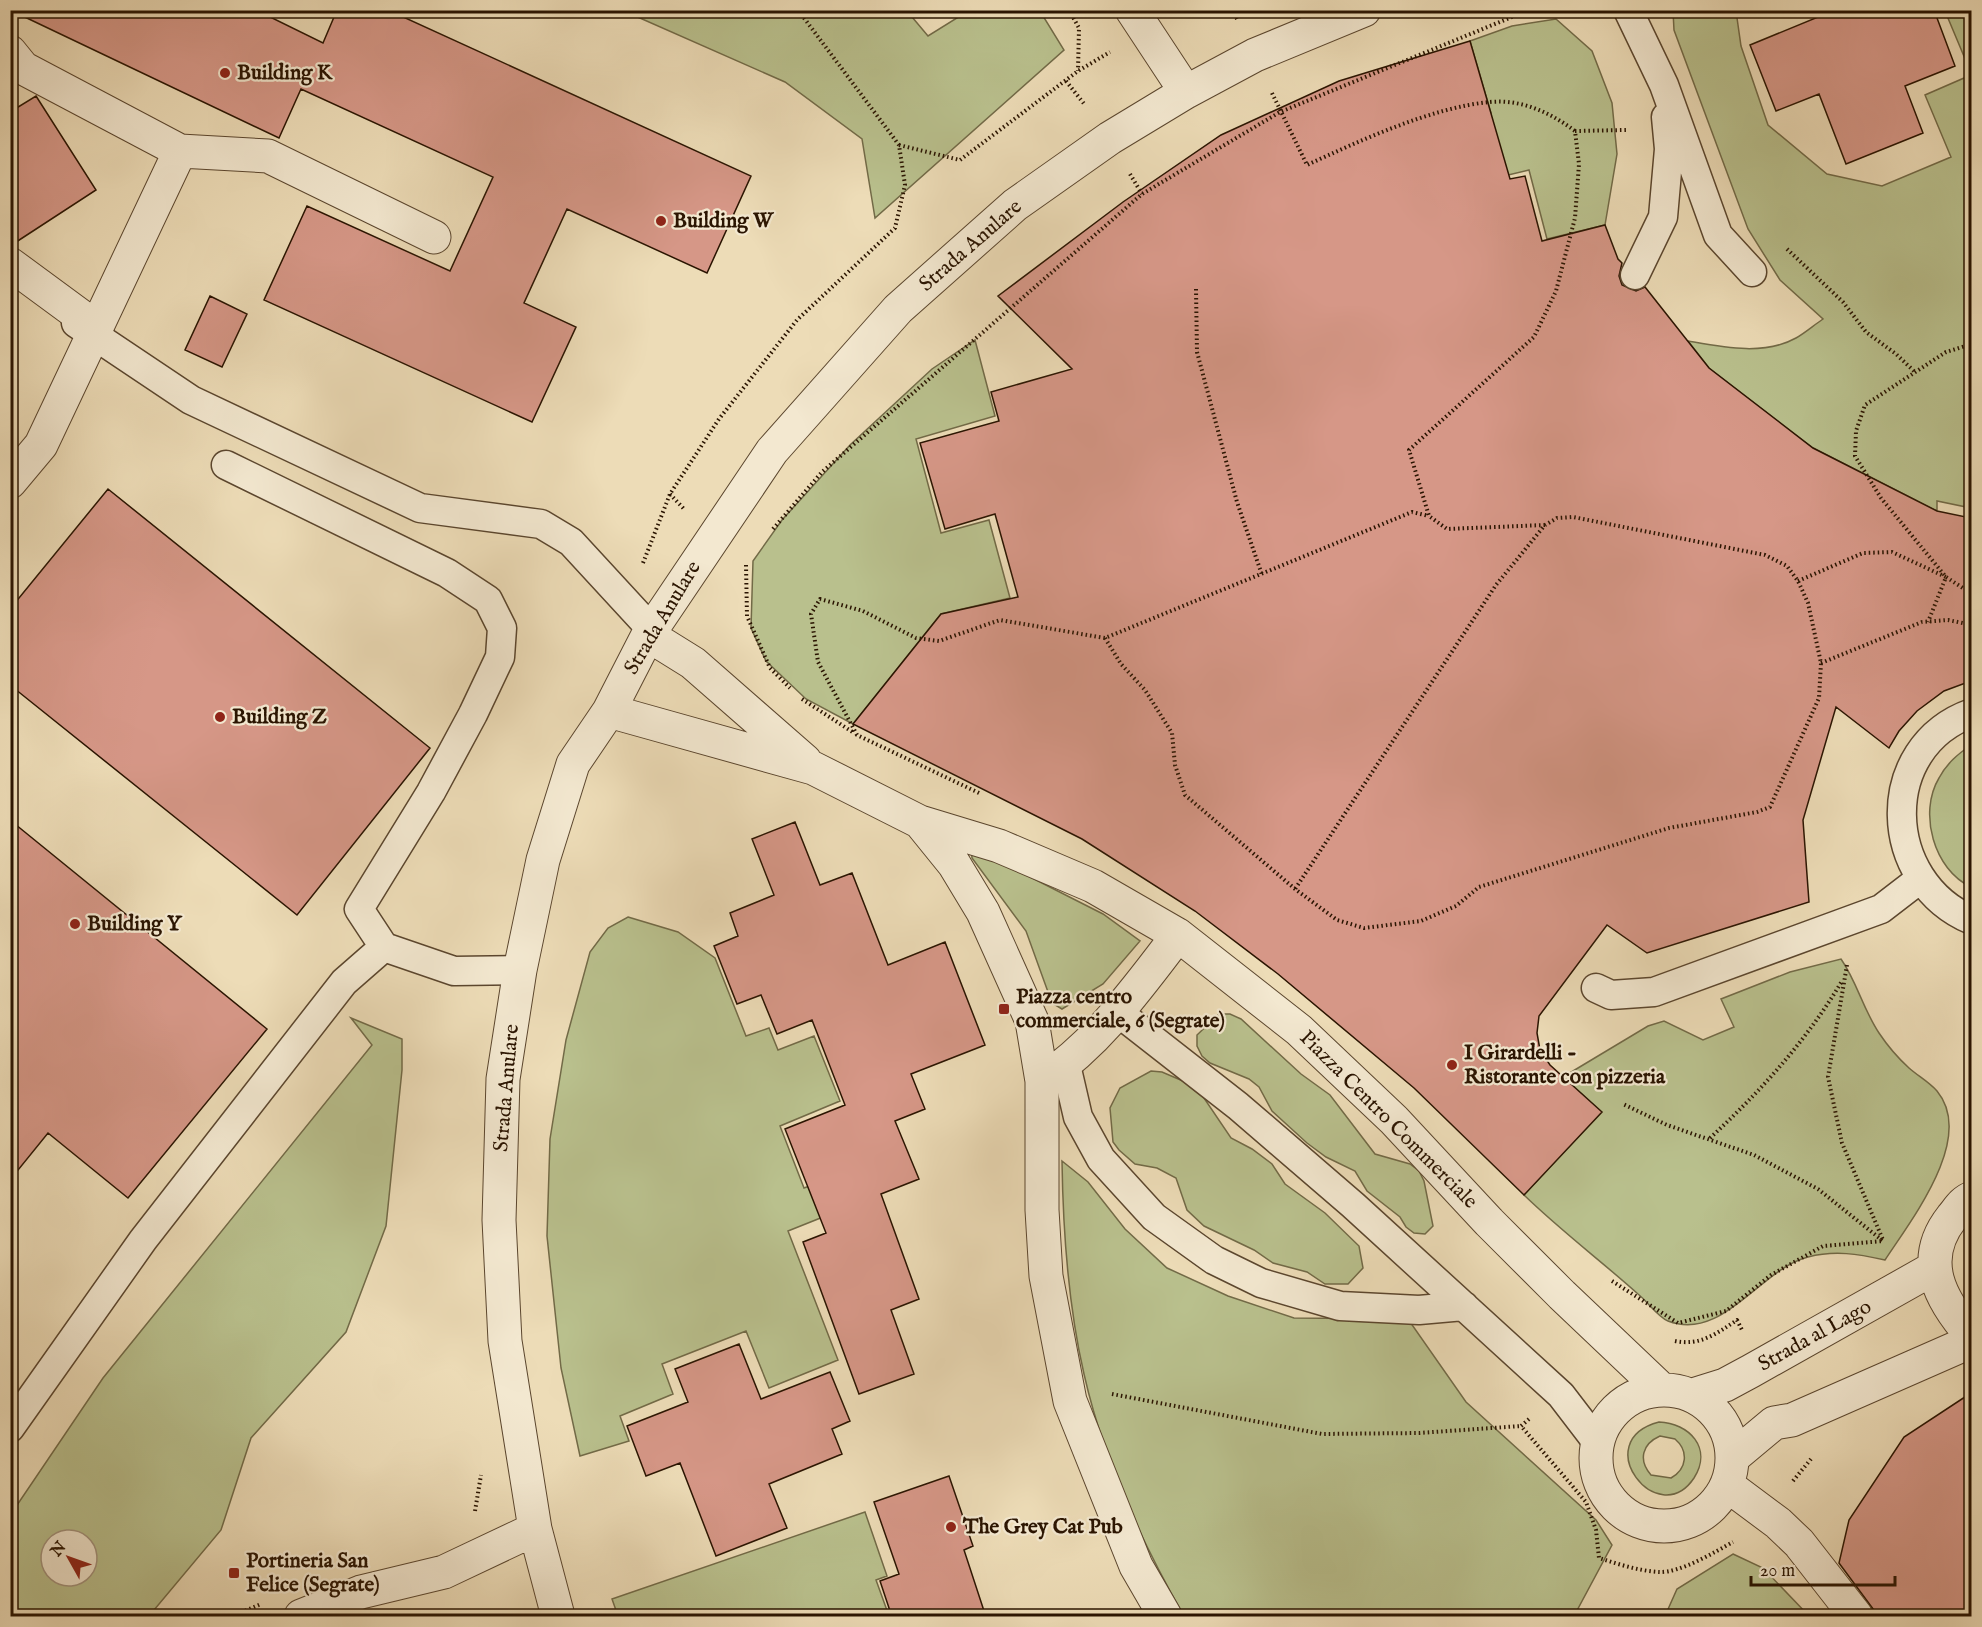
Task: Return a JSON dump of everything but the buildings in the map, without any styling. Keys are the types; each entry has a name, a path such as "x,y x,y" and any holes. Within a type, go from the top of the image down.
{"street":[{"name":"Strada Anulare","path":"558,1617 535,1528 505,1341 499,1220 503,1078 520,970 543,860 573,764 609,711 650,633 772,451 898,309 1015,206 1110,138 1185,92 1256,55 1364,10"},
{"path":"1138,21 1185,92"},
{"path":"10,52 23,68 180,152 268,156 434,237"},
{"path":"10,482 41,446 180,152"},
{"path":"10,264 97,328"},
{"name":"Piazza Centro Commerciale","path":"650,633 693,663 813,768"},
{"name":"Piazza Centro Commerciale","path":"609,711 813,768 920,822 999,846 1093,886 1178,935 1299,1030 1394,1120 1489,1222 1661,1389"},
{"name":"Piazza Centro Commerciale","path":"920,822 954,864 983,912 1054,1073 1042,1210 1046,1276 1070,1401 1137,1566 1165,1617"},
{"path":"1054,1073 1119,1013 1178,935"},
{"path":"1971,1198 1966,1200 1947,1223 1936,1249 1934,1268 1942,1293 1955,1317 1971,1336"},
{"name":"Strada al Lago","path":"1693,1395 1725,1385 1934,1268"},
{"path":"1856,1617 1799,1543 1770,1517 1730,1471 1730,1438 1722,1421 1709,1406 1693,1395 1661,1389 1640,1394 1621,1405 1606,1421 1597,1442 1598,1470 1608,1497 1621,1511 1637,1520 1654,1525 1690,1521 1718,1500 1730,1471 1774,1423 1792,1420 1971,1341"},
{"path":"301,1617 361,1592 444,1572 535,1528"}],"lane":[{"path":"1628,10 1664,85 1718,235 1752,272"},
{"path":"1635,275 1663,217 1668,149 1664,85"},
{"path":"10,278 191,400 420,508 542,524 572,542 650,633"},
{"path":"226,465 447,573 488,600 502,628 500,657 473,714 431,792 360,909 384,947 454,971 520,970"},
{"path":"1971,713 1955,719 1927,742 1908,774 1900,810 1904,846 1920,879 1937,898 1958,914 1971,920"},
{"path":"1596,988 1611,996 1654,992 1881,909 1920,879"},
{"path":"10,1428 142,1240 344,982 384,947"},
{"path":"1119,1013 1238,1106 1464,1306 1561,1395 1597,1442"},
{"path":"1054,1073 1101,1159 1154,1217 1214,1260 1261,1283 1340,1306 1419,1311 1464,1306"}],"path":[{"path":"1069,10 1079,28 1078,71"},
{"path":"1509,10 1511,16"},
{"path":"770,533 822,472 1142,194 1280,112 1528,10"},
{"path":"899,145 960,160 1078,71 1138,21"},
{"path":"1280,112 1307,165 1437,114 1491,102 1521,104 1552,114 1575,131 1667,130"},
{"path":"1429,516 1409,450 1534,337 1556,291 1575,218 1579,164 1575,131"},
{"path":"1778,241 1843,302 1866,332 1896,354 1916,373"},
{"path":"1196,289 1197,352 1237,502 1262,575"},
{"path":"1946,577 1881,498 1855,456 1856,431 1865,405 1946,352 1971,344"},
{"path":"670,494 704,528 715,533 746,562 747,616 770,668 792,690"},
{"path":"857,735 818,662 812,614 820,598 863,611 916,638 939,641 1000,620 1104,638 1412,512 1429,516 1447,529 1545,525"},
{"path":"1104,638 1121,664 1145,690 1172,733 1175,765 1185,795 1295,889 1337,920 1364,928 1421,921 1456,906 1479,887 1669,828 1757,812 1770,807 1819,698 1821,663 1808,603 1798,581 1787,566 1765,555 1573,517 1557,518 1545,525 1496,585 1295,889"},
{"path":"1798,581 1863,554 1892,552 1946,577 1971,594"},
{"path":"1928,622 1946,577"},
{"path":"1821,663 1922,621 1948,621 1971,625"},
{"path":"799,697 857,735 984,796"},
{"path":"1859,918 1844,976 1828,1077 1842,1143 1883,1241"},
{"path":"1710,1138 1760,1092 1829,1002 1844,976"},
{"path":"1623,1104 1667,1125 1754,1155 1818,1189 1883,1241"},
{"path":"1609,1278 1678,1323 1726,1311 1771,1275 1823,1246 1883,1241"},
{"path":"1070,1401 1102,1392 1322,1434 1419,1433 1521,1426"}],"green space":[{"path":"624,11 907,11 928,36 968,11 1040,11 1064,50 875,218 862,139 785,82"},
{"path":"1673,11 1736,11 1741,46 1768,125 1827,174 1882,186 1951,157 1925,95 1971,75 1971,508 1937,501 1937,511 1813,448 1709,368 1688,341 1715,346 1770,347 1796,338 1823,319 1780,280 1748,229 1674,30"},
{"path":"1945,11 1971,11 1971,73"},
{"path":"1556,19 1592,51 1612,103 1617,154 1605,225 1547,239 1529,170 1487,180 1491,113 1470,41 1512,26"},
{"path":"975,340 995,416 916,439 941,533 989,520 1010,598 941,614 853,724 806,699 766,661 751,628 753,561 782,520 850,445 932,369"},
{"path":"1971,745 1971,887 1947,868 1939,854 1933,839 1930,807 1933,792 1942,773 1953,759"},
{"path":"971,847 1103,914 1140,941 1103,984 1062,1009 1052,1003 1026,931 972,858"},
{"path":"628,917 678,932 715,958 746,1036 769,1028 778,1050 814,1036 840,1101 780,1126 804,1188 831,1178 843,1209 788,1231 838,1360 769,1388 746,1331 662,1364 673,1394 620,1416 629,1441 580,1456 561,1368 547,1236 550,1139 566,1040 590,952 608,928"},
{"path":"1841,959 1882,1038 1912,1071 1937,1091 1947,1110 1949,1132 1945,1155 1935,1178 1910,1223 1885,1260 1847,1254 1808,1257 1790,1264 1724,1313 1706,1322 1688,1325 1668,1321 1524,1195 1601,1112 1563,1077 1648,1026 1664,1021 1703,1040 1734,1027 1721,999 1790,972"},
{"path":"1219,1014 1230,1014 1241,1019 1301,1074 1330,1095 1375,1154 1410,1164 1419,1171 1424,1181 1433,1226 1425,1234 1414,1233 1406,1227 1400,1217 1367,1191 1355,1171 1326,1157 1307,1143 1272,1111 1259,1087 1249,1079 1210,1063 1202,1056 1197,1046 1197,1035"},
{"path":"351,1018 402,1039 402,1070 386,1226 346,1332 251,1438 221,1530 149,1616 11,1616 11,1514 103,1378 372,1045"},
{"path":"1151,1071 1162,1072 1183,1081 1204,1098 1231,1138 1252,1149 1272,1164 1285,1184 1325,1213 1359,1246 1363,1268 1348,1284 1325,1284 1307,1272 1273,1263 1254,1250 1204,1226 1187,1210 1176,1178 1157,1168 1135,1164 1119,1150 1113,1142 1110,1108 1120,1088"},
{"path":"1062,1161 1088,1182 1125,1229 1167,1268 1228,1296 1294,1318 1408,1319 1466,1402 1596,1520 1612,1545 1574,1616 1184,1616 1138,1529 1113,1468 1092,1406 1070,1295"},
{"path":"1659,1422 1670,1423 1688,1432 1695,1439 1701,1457 1699,1467 1694,1478 1679,1492 1663,1495 1648,1489 1636,1477 1629,1462 1629,1446 1638,1432","holes":["1660,1436 1675,1439 1684,1454 1680,1470 1671,1478 1651,1475 1643,1458 1649,1443"]},
{"path":"865,1512 887,1576 876,1580 889,1616 618,1616 612,1599"},
{"path":"1733,1554 1763,1568 1809,1616 1665,1616 1677,1589"}],"place":[{"name":"Building K","path":"225,73"},
{"name":"Building W","path":"661,221"},
{"name":"Building Z","path":"220,717"},
{"name":"Building Y","path":"75,924"},
{"name":"Piazza centro commerciale, 6 (Segrate)","path":"1004,1009"},
{"name":"I Girardelli - Ristorante con pizzeria","path":"1452,1065"},
{"name":"The Grey Cat Pub","path":"951,1527"},
{"name":"Portineria San Felice (Segrate)","path":"234,1573"}]}
